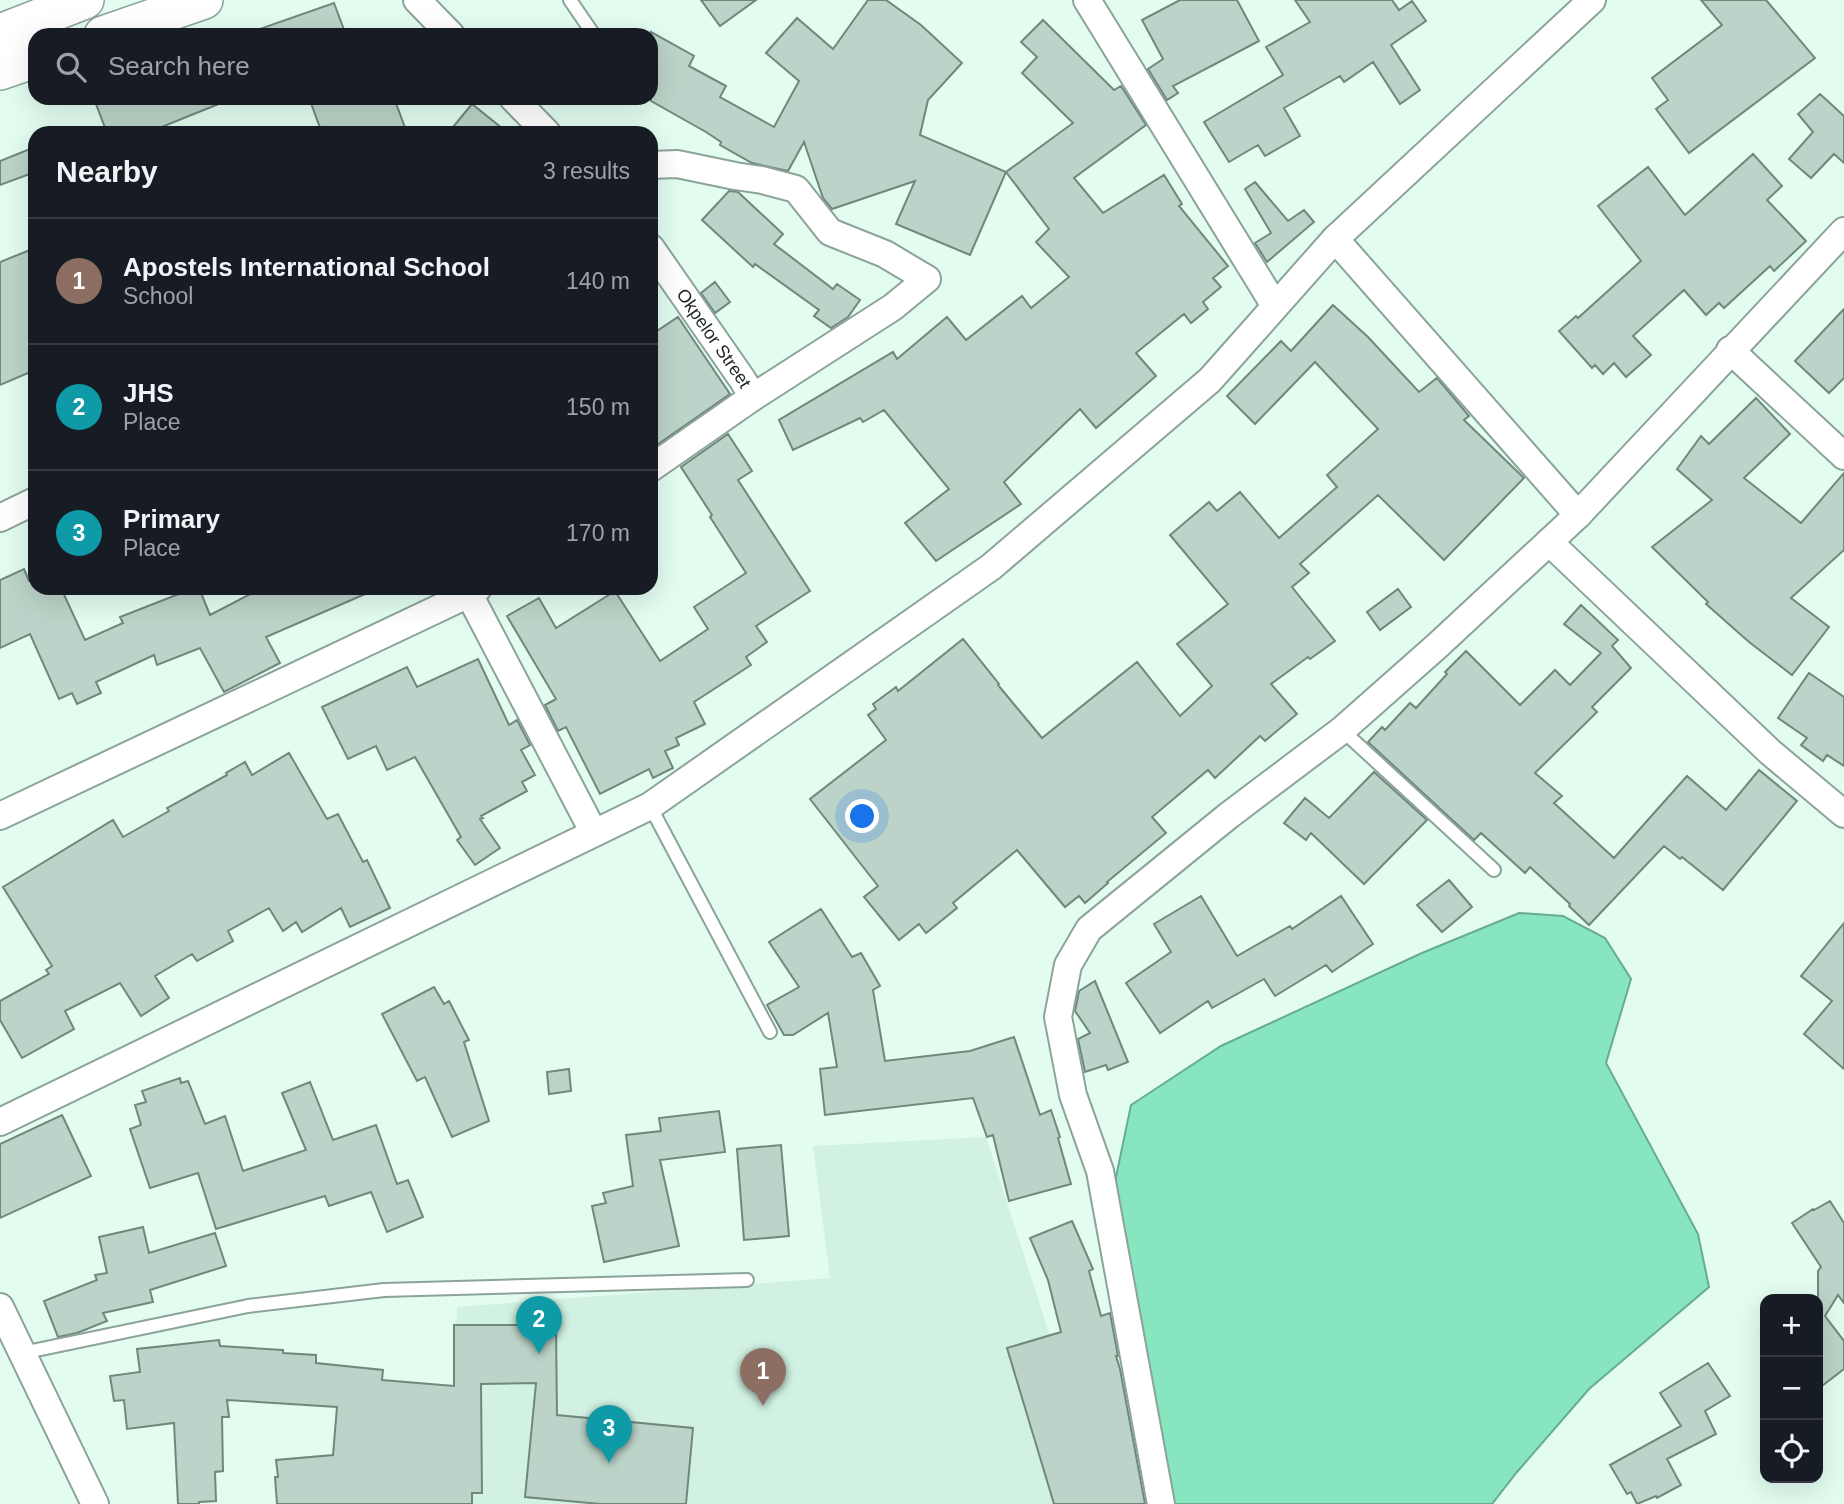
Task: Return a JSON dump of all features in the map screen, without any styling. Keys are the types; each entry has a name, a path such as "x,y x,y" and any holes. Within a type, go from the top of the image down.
{"street":[{"path":"1,29 85,0"},
{"path":"123,28 204,0"},
{"path":"417,0 444,28"},
{"path":"1087,0 1275,306"},
{"path":"0,1122 650,806 991,567 1210,380 1335,239 1592,0"},
{"path":"0,71 28,61"},
{"path":"520,105 540,126"},
{"path":"658,165 677,164 796,189 830,232 885,254 926,279 893,307 753,397 658,463"},
{"path":"1161,1504 1100,1171 1073,1095 1058,1017 1068,965 1089,929 1228,816 1342,730 1578,515 1844,231"},
{"path":"1335,239 1578,515"},
{"name":"Okpelor Street","path":"658,258 753,397"},
{"path":"1730,350 1844,456"},
{"path":"0,518 28,504"},
{"path":"1549,542 1770,752 1844,814"},
{"path":"0,816 465,595"},
{"path":"475,595 594,833"},
{"path":"0,1307 95,1504"}],"lane":[{"path":"570,0 589,28"},
{"path":"1342,730 1494,870"},
{"path":"650,806 770,1032"},
{"path":"22,1353 248,1306 384,1290 747,1280"}],"shaded area":[{"path":"1519,913 1563,916 1605,938 1631,979 1606,1063 1698,1234 1709,1287 1589,1389 1492,1504 1170,1504 1113,1245 1116,1177 1131,1105 1221,1046 1422,953"},
{"path":"986,1137 1104,1504 450,1504 457,1307 830,1278 813,1146"}],"building":[{"path":"701,0 756,0 720,26"},
{"path":"868,0 886,0 921,25 962,63 928,100 920,135 1006,172 970,255 896,224 915,181 832,209 823,198 804,142 788,171 752,163 720,145 721,142 706,132 658,105 658,36 694,56 689,66 726,86 720,97 774,127 799,81 766,53 797,18 833,49"},
{"path":"1180,0 1237,0 1259,41 1173,86 1178,93 1167,100 1148,69 1163,59 1142,20"},
{"path":"1295,0 1392,0 1399,10 1412,1 1426,21 1391,45 1420,90 1400,104 1373,62 1344,82 1340,76 1284,108 1300,136 1265,156 1258,145 1229,162 1204,122 1283,75 1266,47 1310,22"},
{"path":"1701,0 1766,0 1815,58 1689,153 1656,109 1668,100 1652,78 1722,25"},
{"path":"334,3 343,28 262,28"},
{"path":"1043,20 1114,90 1121,86 1146,125 1074,178 1103,213 1164,175 1182,204 1179,206 1228,266 1213,278 1221,287 1203,302 1208,309 1191,323 1184,314 1136,353 1156,376 1096,428 1080,409 1004,482 1021,504 936,561 905,523 949,489 884,410 863,422 860,418 793,450 779,420 893,352 897,359 947,317 966,340 1022,296 1031,308 1069,277 1036,242 1049,229 1006,172 1073,123 1022,73 1037,57 1021,42"},
{"path":"1820,94 1844,116 1844,163 1834,154 1811,178 1789,159 1813,132 1798,114"},
{"path":"96,105 216,105 164,126 104,126"},
{"path":"312,105 397,105 404,126 319,126"},
{"path":"473,105 499,126 454,126"},
{"path":"28,150 28,175 0,185 0,161"},
{"path":"1753,154 1782,186 1767,200 1806,241 1774,271 1770,266 1724,308 1719,303 1706,315 1684,290 1633,336 1651,355 1626,377 1614,363 1603,374 1595,365 1592,368 1559,331 1576,316 1578,318 1641,261 1598,206 1648,167 1685,215"},
{"path":"1255,182 1288,221 1304,210 1314,222 1267,262 1255,243 1271,233 1245,189"},
{"path":"729,191 738,192 783,234 774,244 833,289 837,284 860,300 848,317 831,328 814,316 819,310 755,264 753,267 702,220"},
{"path":"28,251 28,373 0,385 0,262"},
{"path":"715,282 730,302 715,313 701,293"},
{"path":"1333,305 1368,337 1419,392 1437,378 1469,416 1464,420 1524,478 1444,560 1378,495 1300,564 1309,573 1292,587 1335,641 1271,684 1297,714 1265,741 1260,736 1215,778 1208,770 1152,817 1166,833 1085,903 1079,896 1065,907 1017,850 953,903 957,908 926,933 919,924 899,940 864,897 878,886 810,799 886,740 868,715 876,709 873,704 896,687 898,691 963,639 1042,738 1137,662 1180,716 1212,686 1177,644 1228,604 1170,535 1209,502 1217,511 1240,492 1279,538 1337,487 1327,475 1378,429 1315,362 1255,424 1227,396 1281,341 1291,351"},
{"path":"1844,309 1844,378 1829,393 1795,361"},
{"path":"678,317 730,394 658,444 658,330"},
{"path":"1756,398 1790,434 1744,478 1801,523 1844,473 1844,550 1791,598 1829,627 1792,675 1706,604 1708,602 1652,547 1712,500 1677,469 1701,436 1709,444"},
{"path":"728,434 752,471 738,480 810,591 756,626 767,642 746,657 751,665 694,702 705,724 676,738 679,745 665,751 673,768 653,778 649,769 600,794 566,727 558,731 545,705 556,699 507,616 539,598 556,628 609,595 618,595 660,661 708,629 694,607 746,573 681,467"},
{"path":"24,569 28,579 28,595 64,595 85,640 123,623 120,617 176,595 202,595 210,615 249,595 363,595 266,637 280,663 224,692 200,648 157,665 154,655 96,682 101,693 77,704 72,693 59,699 30,634 0,648 0,580"},
{"path":"1398,589 1411,607 1380,630 1367,612"},
{"path":"1581,605 1618,640 1612,646 1631,668 1592,707 1597,712 1535,773 1562,796 1554,803 1614,858 1687,776 1726,810 1759,770 1797,801 1723,890 1664,846 1589,925 1530,867 1525,873 1481,833 1474,840 1368,742 1382,727 1385,730 1410,703 1416,708 1466,651 1520,705 1555,670 1570,685 1601,653 1564,624"},
{"path":"478,659 509,725 517,720 530,745 521,750 535,775 522,782 527,791 481,816 483,818 480,819 500,848 475,865 457,840 461,837 415,757 387,770 376,746 348,759 322,707 407,667 417,687"},
{"path":"1809,673 1844,697 1844,766 1827,755 1823,761 1801,745 1807,738 1778,718"},
{"path":"289,753 327,819 338,814 363,862 367,860 390,908 350,927 341,908 302,932 296,922 283,931 269,908 228,931 233,941 197,961 192,954 155,976 169,998 141,1016 120,983 65,1011 74,1029 22,1058 0,1020 0,1001 49,974 46,970 52,966 3,887 113,820 123,837 245,762 252,775"},
{"path":"1374,772 1427,820 1364,884 1311,833 1306,840 1284,823 1305,798 1329,818"},
{"path":"1449,880 1472,907 1442,932 1417,905"},
{"path":"1201,896 1237,956 1290,926 1292,929 1341,896 1373,944 1332,972 1326,965 1275,996 1264,979 1212,1008 1208,1001 1160,1033 1126,983 1171,952 1154,924"},
{"path":"821,909 852,957 861,953 880,986 873,990 885,1061 970,1051 1014,1037 1040,1115 1051,1110 1071,1184 1009,1201 993,1135 987,1137 973,1098 825,1115 820,1069 837,1067 828,1013 793,1035 784,1035 767,1005 799,987 769,942"},
{"path":"1844,923 1844,1069 1804,1034 1832,1001 1801,976"},
{"path":"1095,981 1128,1062 1108,1070 1106,1065 1085,1072 1078,1039 1090,1033 1075,1011 1079,991"},
{"path":"434,987 444,1004 449,1001 469,1040 464,1042 489,1121 452,1137 425,1077 417,1081 382,1014"},
{"path":"569,1069 571,1091 549,1094 547,1072"},
{"path":"180,1078 181,1083 188,1081 205,1124 225,1116 243,1171 306,1150 282,1093 310,1082 333,1140 376,1125 397,1184 408,1180 423,1217 387,1232 371,1192 329,1206 325,1196 216,1229 198,1173 150,1188 130,1129 141,1125 135,1105 146,1102 142,1091"},
{"path":"719,1111 725,1152 660,1160 679,1246 604,1262 592,1206 606,1203 603,1193 633,1186 626,1135 661,1131 659,1118"},
{"path":"62,1115 91,1176 0,1218 0,1144"},
{"path":"781,1145 789,1236 744,1240 737,1149"},
{"path":"1830,1201 1844,1223 1844,1303 1838,1295 1825,1316 1844,1341 1844,1369 1823,1385 1823,1294 1818,1294 1818,1271 1821,1267 1792,1223"},
{"path":"1072,1221 1093,1269 1089,1271 1101,1316 1110,1313 1145,1504 1054,1504 1007,1348 1061,1332 1048,1280 1030,1238"},
{"path":"143,1227 149,1253 215,1233 226,1266 150,1290 153,1302 103,1313 107,1321 58,1337 44,1301 97,1280 95,1275 107,1273 99,1237"},
{"path":"454,1325 556,1325 557,1415 693,1428 686,1504 600,1504 525,1497 536,1383 481,1384 482,1493 472,1493 472,1504 277,1504 276,1460 333,1455 337,1407 227,1400 229,1417 222,1417 223,1471 215,1472 216,1501 178,1504 174,1423 127,1429 124,1400 114,1401 110,1376 140,1372 137,1349 219,1340 220,1346 283,1350 283,1353 316,1355 316,1363 383,1370 382,1380 454,1386"},
{"path":"1708,1363 1730,1396 1705,1411 1716,1434 1667,1459 1681,1485 1657,1498 1656,1496 1637,1504 1631,1492 1627,1494 1610,1465 1681,1426 1660,1393"}],"place":[{"name":"JHS","path":"539,1354"},
{"name":"Apostels International School","path":"763,1406"},
{"name":"Primary","path":"609,1463"}]}
